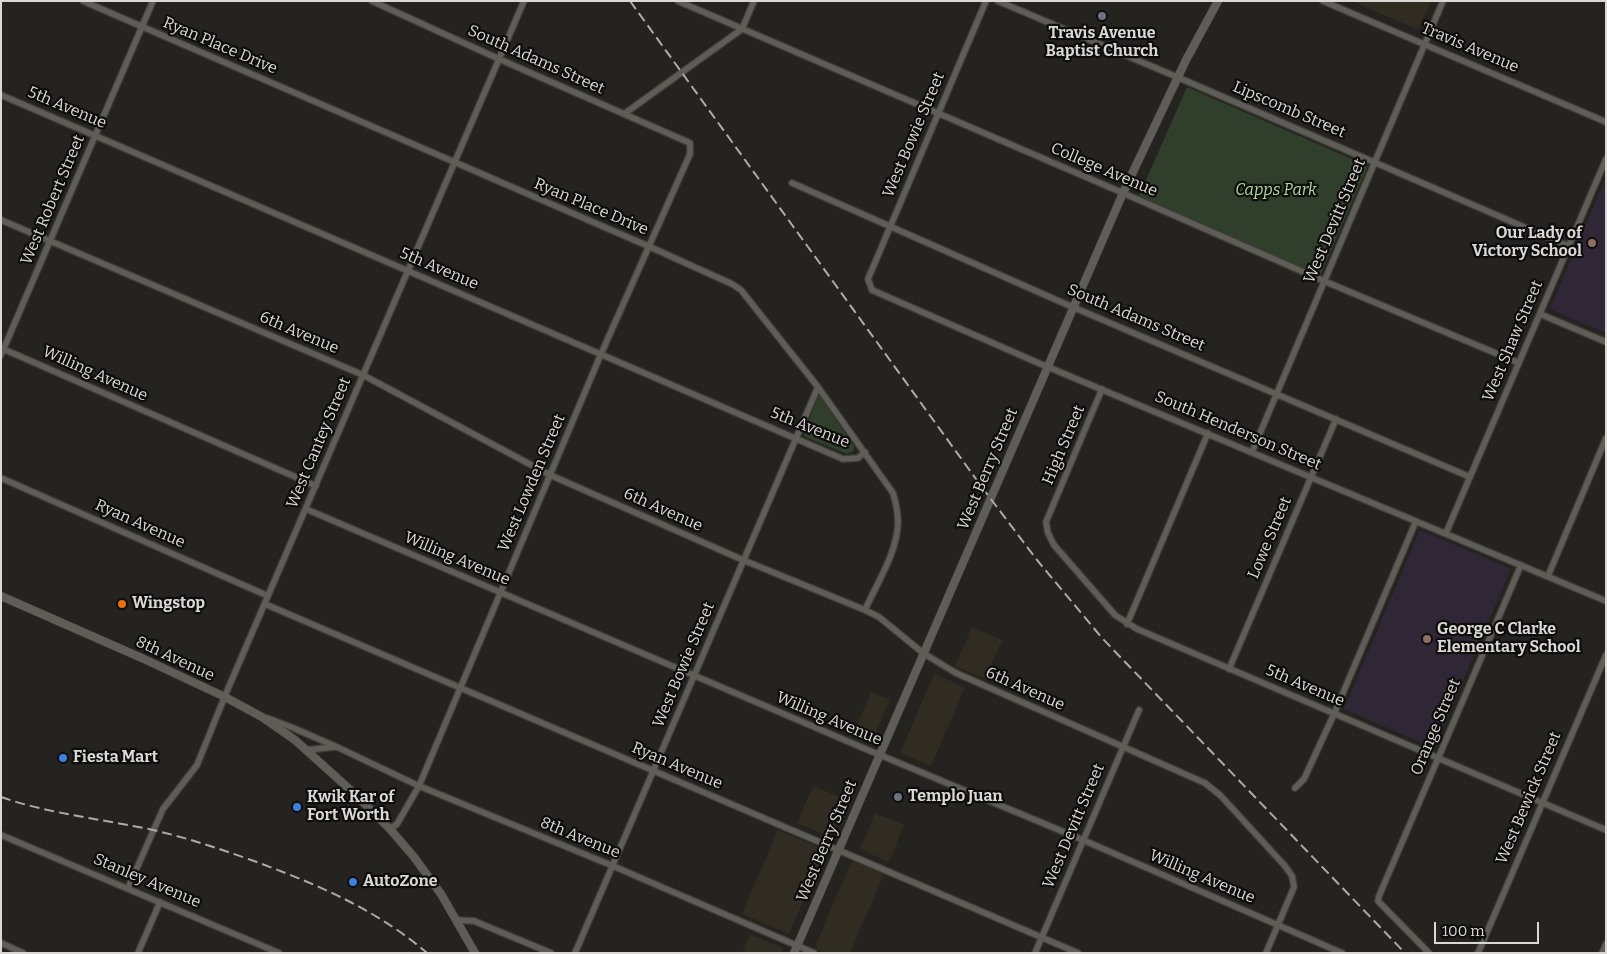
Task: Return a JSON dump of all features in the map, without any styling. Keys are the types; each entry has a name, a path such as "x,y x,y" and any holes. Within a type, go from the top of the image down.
{"main road":[{"name":"West Berry Street","path":"796,949 878,755 961,569 1123,193 1177,77 1218,1"},
{"name":"8th Avenue","path":"1,596 144,658 262,717"},
{"path":"262,717 306,750 356,795 390,830 434,884 475,953"}],"street":[{"name":"Ryan Place Drive","path":"83,1 648,246 732,284 741,290 818,387 893,493 898,525 890,558 865,610"},
{"name":"West Robert Street","path":"2,351 153,1"},
{"name":"South Adams Street","path":"372,1 499,59 690,142"},
{"name":"West Cantey Street","path":"128,888 163,809 197,765 524,1"},
{"name":"College Avenue","path":"678,1 1324,281 1519,363"},
{"path":"624,114 742,30 754,1"},
{"name":"West Bowie Street","path":"868,279 986,1"},
{"name":"Lipscomb Street","path":"998,1 1568,246"},
{"name":"Travis Avenue","path":"1323,1 1606,122"},
{"name":"West Devitt Street","path":"1252,452 1443,1"},
{"name":"5th Avenue","path":"1,95 843,458 858,458 865,452"},
{"name":"West Lowden Street","path":"390,830 397,824 419,786 601,354 690,154 690,142"},
{"name":"West Shaw Street","path":"1446,534 1606,159"},
{"name":"South Adams Street","path":"792,183 1073,307 1470,477"},
{"name":"6th Avenue","path":"1,220 363,375 550,475 743,560 879,617 923,653 956,673 1122,748 1205,783 1221,796 1292,876 1294,887 1278,924"},
{"name":"South Henderson Street","path":"868,279 872,290 1047,366 1606,601"},
{"path":"1540,314 1606,342"},
{"name":"Willing Avenue","path":"2,351 316,486"},
{"name":"West Bowie Street","path":"575,953 818,387"},
{"name":"High Street","path":"1052,511 1102,389"},
{"name":"Lowe Street","path":"1229,669 1336,419"},
{"path":"1127,624 1208,433"},
{"path":"1548,576 1606,438"},
{"name":"Ryan Avenue","path":"1,478 268,596"},
{"name":"Willing Avenue","path":"306,509 878,755 1083,840 1342,953"},
{"name":"5th Avenue","path":"1052,511 1046,522 1048,533 1054,546 1115,615 1127,624 1606,830"},
{"path":"1295,788 1304,779 1334,714 1416,521"},
{"name":"Orange Street","path":"1429,953 1378,901 1381,889 1521,565"},
{"name":"Ryan Avenue","path":"265,604 1078,953"},
{"name":"West Bewick Street","path":"1478,953 1606,655"},
{"name":"West Devitt Street","path":"1035,953 1139,710"},
{"name":"8th Avenue","path":"262,717 337,747 419,786 613,866 796,949 814,953"},
{"path":"306,750 337,747"},
{"name":"Stanley Avenue","path":"3,835 279,953"},
{"path":"138,953 160,902"},
{"path":"457,920 474,921 551,953"},
{"path":"1266,953 1278,924"},
{"path":"1,943 23,953"},
{"path":"1602,953 1606,944"}],"shaded area":[{"path":"1352,1 1431,1 1418,30"},
{"name":"Our Lady of Victory School","path":"1606,177 1606,333 1550,309"},
{"name":"George C Clarke Elementary School","path":"1420,530 1511,569 1434,748 1344,709"},
{"path":"972,627 1002,640 985,679 955,666"},
{"path":"934,674 965,687 931,766 900,753"},
{"path":"871,692 890,700 872,742 853,734"},
{"path":"813,786 847,800 831,837 797,823"},
{"path":"875,813 904,825 889,862 860,849"},
{"path":"778,830 825,850 789,934 742,914"},
{"path":"853,861 884,874 850,953 824,953 817,950 816,945 850,864"},
{"path":"750,934 783,948 781,953 742,953"}],"green space":[{"name":"Capps Park","path":"1187,87 1368,166 1320,276 1139,196"},
{"path":"819,395 854,446 854,451 847,454 803,435"}],"railway":[{"path":"630,1 981,486 1037,560 1102,638 1405,953"},
{"path":"1,797 57,812 166,833 254,861 345,899 387,923 427,953"}],"place":[{"name":"Travis Avenue Baptist Church","path":"1102,16"},
{"name":"Our Lady of Victory School","path":"1592,243"},
{"name":"Wingstop","path":"122,604"},
{"name":"George C Clarke Elementary School","path":"1427,639"},
{"name":"Fiesta Mart","path":"63,758"},
{"name":"Templo Juan","path":"898,797"},
{"name":"Kwik Kar of Fort Worth","path":"297,807"},
{"name":"AutoZone","path":"353,882"}]}
